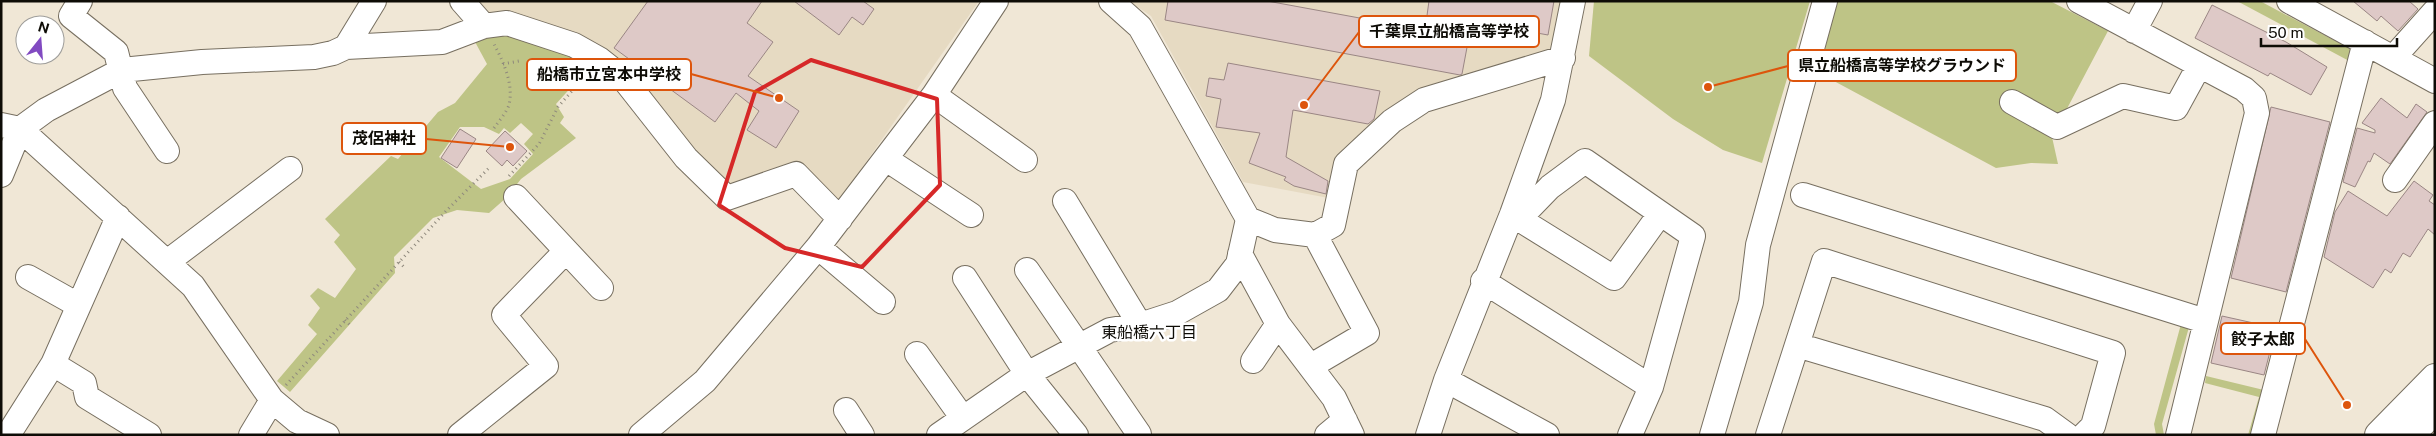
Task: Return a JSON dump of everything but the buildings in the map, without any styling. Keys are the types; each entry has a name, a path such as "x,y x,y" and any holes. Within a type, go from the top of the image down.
{"main road":[{"path":"2379,435 2432,394"},
{"path":"2410,435 2432,394"}],"street":[{"path":"80,1 71,16 116,52 122,70 124,88 166,151"},
{"path":"346,47 374,1"},
{"path":"462,1 488,33"},
{"path":"641,435 705,381 818,247 934,95 996,1"},
{"path":"1111,1 1140,27 1248,219 1275,230 1315,235 1333,225 1346,164 1392,122 1424,100 1563,58"},
{"path":"1428,435 1446,380 1483,281 1515,216 1553,100 1573,1"},
{"path":"1712,435 1751,302 1758,245 1825,1"},
{"path":"2079,1 2244,89 2254,98 2257,113 2178,435"},
{"path":"2134,31 2150,1"},
{"path":"2290,1 2435,81"},
{"path":"2393,58 2435,12"},
{"path":"10,127 122,70 202,62 314,57 333,53 346,47 442,42 488,33 507,23 574,45 599,59 623,78 686,158 727,198 796,174 840,219"},
{"path":"2263,435 2365,42"},
{"path":"2012,102 2057,127 2123,96 2176,108 2199,66"},
{"path":"934,95 1025,160"},
{"path":"2396,180 2435,122"},
{"path":"1,175 10,127"},
{"path":"10,127 118,217 193,286 278,393 297,421 327,435"},
{"path":"886,159 971,216"},
{"path":"1515,216 1586,161 1693,236 1651,387 1630,435"},
{"path":"167,262 290,169"},
{"path":"512,186 566,251 601,288"},
{"path":"1803,195 2205,321"},
{"path":"1065,201 1140,324"},
{"path":"1515,216 1614,278 1660,214"},
{"path":"8,435 53,364 118,217"},
{"path":"939,435 962,417 1027,374 1110,330 1178,313 1218,290 1238,264 1248,219"},
{"path":"1311,366 1367,333 1315,235"},
{"path":"818,247 883,302"},
{"path":"460,435 546,366 504,314 566,251"},
{"path":"1240,254 1278,324 1334,398 1341,430"},
{"path":"1776,433 1797,345 1824,261 2112,353 2093,426 2084,435"},
{"path":"1027,270 1139,434"},
{"path":"28,277 78,305"},
{"path":"965,278 1027,374 1076,435"},
{"path":"1483,281 1651,387"},
{"path":"1253,361 1278,324"},
{"path":"1797,345 2046,419 2067,435"},
{"path":"917,354 962,417"},
{"path":"53,364 84,383 87,397 149,435"},
{"path":"1446,380 1538,432"},
{"path":"251,435 278,393"},
{"path":"846,410 862,435"}],"path":[{"path":"488,33 503,64 510,86 508,107 494,128"},
{"path":"512,186 539,144 558,107 599,59"},
{"path":"503,64 519,60"},
{"path":"278,393 491,166"},
{"path":"399,262 405,268"},
{"path":"346,320 351,326"}],"highlighted area":[{"path":"811,60 937,99 940,185 862,267 785,248 719,205 755,92"}],"shaded area":[{"path":"470,1 979,1 836,205 805,168 721,187 627,72 485,18"},
{"path":"1129,1 1562,1 1552,53 1392,114 1334,199 1243,182 1151,16"}],"green space":[{"path":"1594,1 1810,1 1762,163 1723,150 1673,119 1589,56"},
{"path":"1837,1 2050,1 2108,31 2052,137 2058,164 2031,163 1996,168 1819,73"},
{"path":"2237,1 2260,1 2356,52 2351,62"},
{"path":"507,31 594,62 556,104 564,117 560,123 576,138 521,179 506,198 489,213 457,210 433,218 394,257 395,273 290,392 277,381 317,334 308,325 320,308 310,296 318,288 335,298 356,269 334,242 340,235 325,219 391,156 398,159 438,112 455,103 487,64 474,40","holes":["521,123 533,134 524,144 533,154 510,179 481,189 439,157 460,127 484,127 499,134 504,128 510,133"]},
{"path":"2181,324 2189,327 2162,424 2164,435 2156,435 2154,424"},
{"path":"2206,376 2268,391 2256,435 2248,435 2259,397 2205,383"}],"place":[{"name":"県立船橋高等学校グラウンド","path":"1708,87"},
{"name":"船橋市立宮本中学校","path":"779,98"},
{"name":"千葉県立船橋高等学校","path":"1304,105"},
{"name":"茂侶神社","path":"510,147"},
{"name":"餃子太郎","path":"2347,405"}],"district":[{"name":"東船橋六丁目","path":"1149,332"}]}
